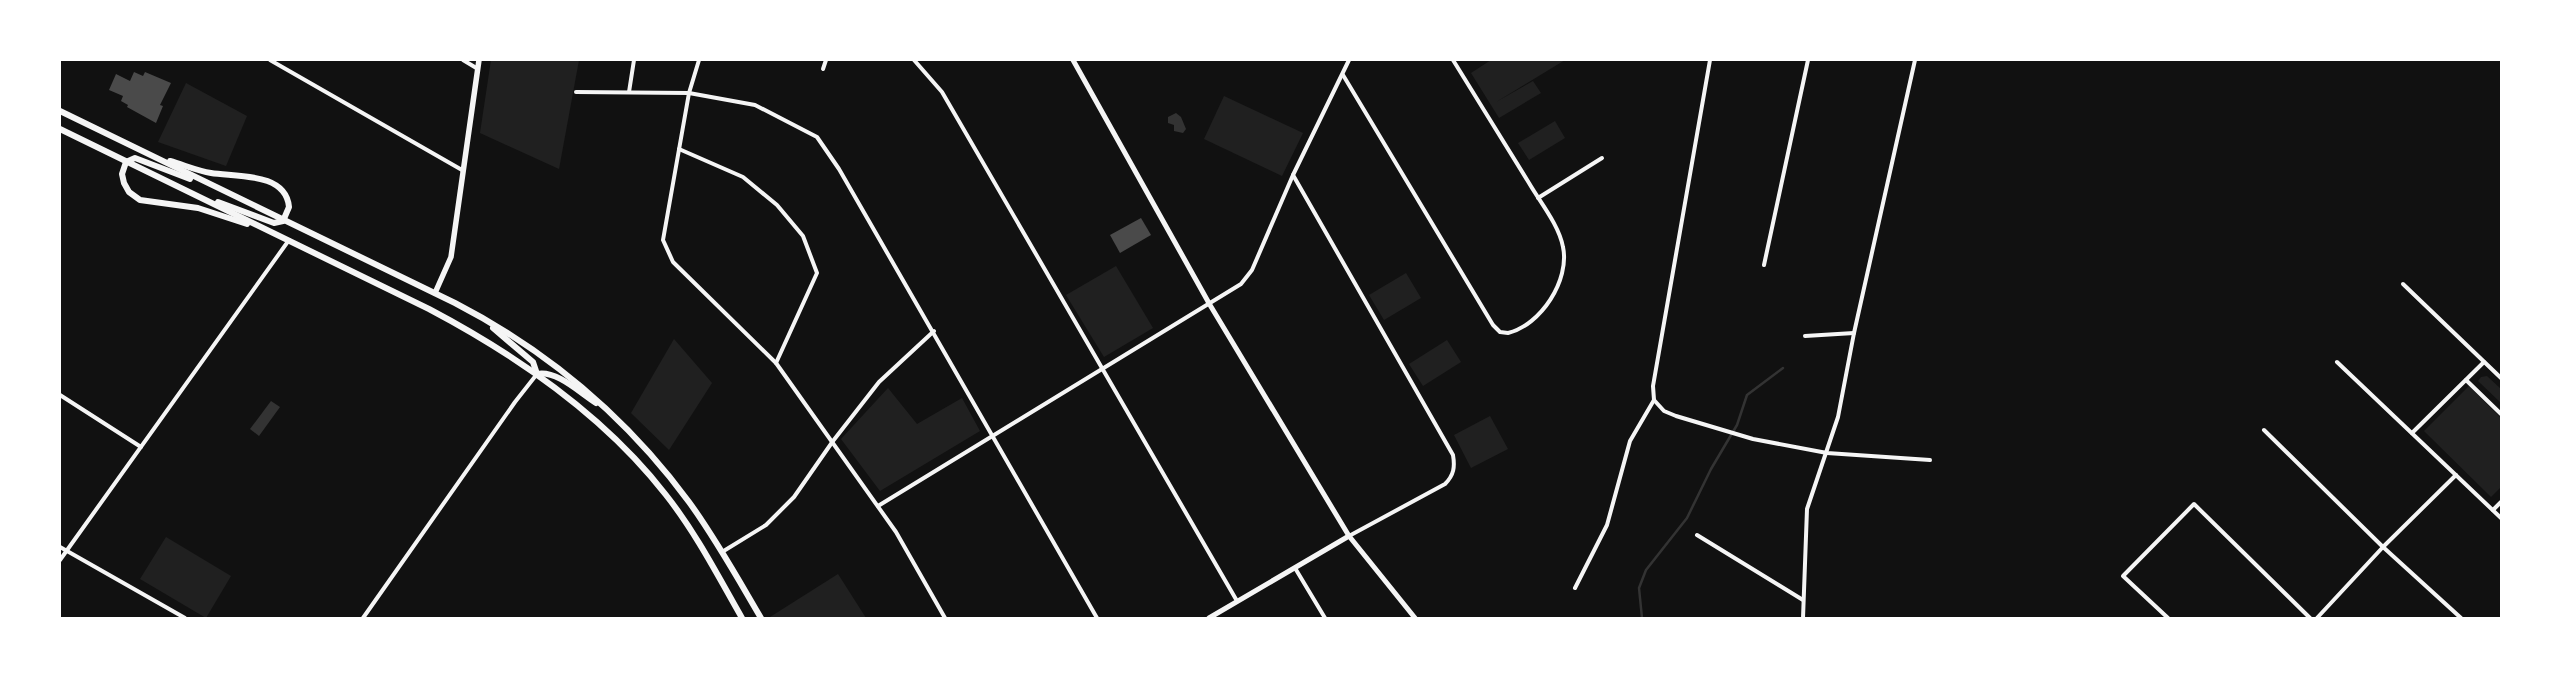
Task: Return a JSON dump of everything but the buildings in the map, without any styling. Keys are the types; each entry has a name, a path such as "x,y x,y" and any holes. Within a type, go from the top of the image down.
{"highway":[{"path":"60,111 436,294 477,315 549,360 614,415 672,480 722,552 761,618"},
{"path":"60,129 455,323 537,374 592,419 636,460 666,495 695,536 742,618"},
{"path":"152,156 209,172 272,182 283,191 287,198 289,207 284,220"},
{"path":"224,191 135,158 126,162 122,174 129,192 140,200 198,208 269,231"},
{"path":"181,189 274,223 284,220"},
{"path":"477,315 533,362 537,374"},
{"path":"537,374 548,374 557,377 614,415"}],"main road":[{"path":"436,294 451,257 479,60"}],"street":[{"path":"270,60 462,170"},
{"path":"463,60 478,69"},
{"path":"629,92 634,60"},
{"path":"699,60 689,93 663,240 674,262 776,364 833,441 896,532 945,618"},
{"path":"823,69 826,60"},
{"path":"914,60 942,92 1237,601"},
{"path":"1072,60 1210,305 1349,536 1415,618"},
{"path":"878,506 1210,305 1241,284 1247,278 1293,175 1349,60"},
{"path":"1343,75 1496,329 1504,333 1513,332 1542,312 1550,302 1564,263 1563,246 1556,229 1538,198 1453,60"},
{"path":"1575,588 1607,524 1630,441 1654,400 1653,386 1710,60"},
{"path":"1764,265 1808,60"},
{"path":"1803,618 1807,509 1838,417 1854,333 1915,60"},
{"path":"576,92 689,93 755,105 817,138 839,169 1097,618"},
{"path":"679,149 743,177 777,205 803,236 817,273 776,364"},
{"path":"1538,198 1602,158"},
{"path":"1209,618 1349,536 1445,484 1454,471 1453,454 1293,175"},
{"path":"60,560 289,240"},
{"path":"2403,284 2501,378"},
{"path":"722,552 766,525 794,497 833,441 879,382 934,332"},
{"path":"1805,336 1854,333"},
{"path":"2337,362 2501,518"},
{"path":"2412,434 2484,362"},
{"path":"363,618 515,402 537,374"},
{"path":"2466,380 2501,414"},
{"path":"60,395 141,447"},
{"path":"1654,400 1664,411 1754,440 1827,453 1930,460"},
{"path":"2264,430 2383,547 2461,618"},
{"path":"2316,618 2383,547 2456,475"},
{"path":"2493,510 2501,502"},
{"path":"2168,618 2123,576 2194,504 2310,618"},
{"path":"1697,535 1803,600"},
{"path":"60,547 185,618"},
{"path":"1295,568 1325,618"}],"shaded area":[{"path":"491,60 579,60 559,169 480,133"},
{"path":"1491,60 1565,60 1496,102 1533,81 1541,93 1499,118 1471,73"},
{"path":"186,83 247,116 226,166 158,142"},
{"path":"1224,96 1303,133 1282,176 1204,139"},
{"path":"1176,113 1181,117 1186,129 1183,133 1174,131 1174,125 1168,123 1168,117"},
{"path":"1555,121 1565,138 1529,160 1518,143"},
{"path":"1116,266 1153,328 1104,357 1066,295"},
{"path":"1406,273 1421,298 1384,320 1369,295"},
{"path":"674,339 712,383 669,450 631,413"},
{"path":"1447,340 1461,362 1423,386 1409,364"},
{"path":"2487,376 2501,389 2501,403 2478,381 2481,377"},
{"path":"2469,386 2501,418 2501,487 2491,497 2424,431"},
{"path":"888,388 917,424 962,398 980,431 880,491 841,439"},
{"path":"271,401 280,407 259,436 250,429"},
{"path":"1490,416 1508,449 1471,468 1454,435"},
{"path":"166,537 231,576 206,618 140,579"},
{"path":"838,574 866,618 770,617"}],"waterway":[{"path":"1642,618 1639,588 1646,570 1687,518 1711,469 1737,425 1747,395 1783,368"}]}
